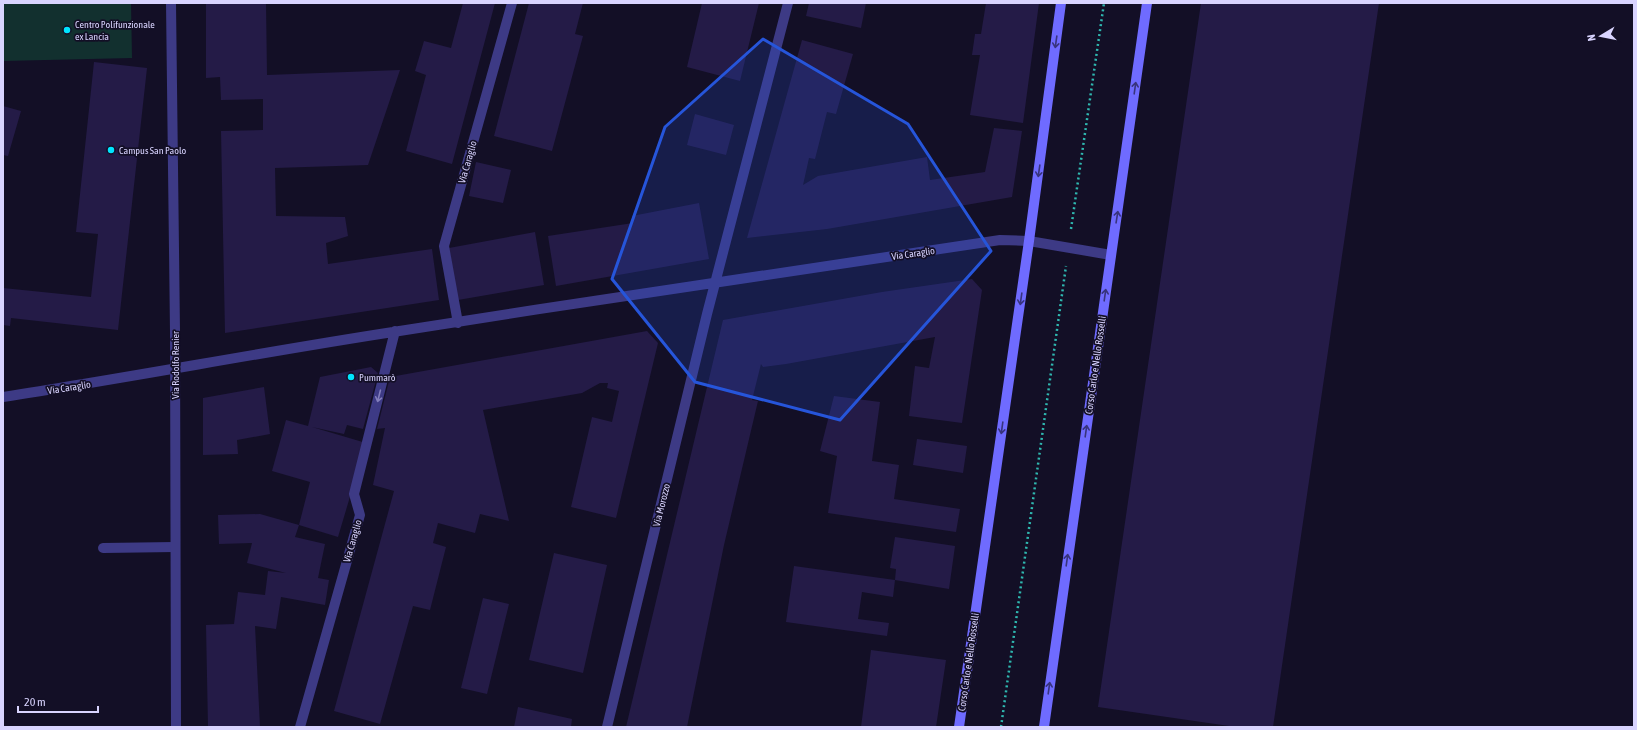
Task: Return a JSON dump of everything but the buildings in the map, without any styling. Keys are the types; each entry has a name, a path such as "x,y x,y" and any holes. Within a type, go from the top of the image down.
{"street":[{"name":"Via Rodolfo Renier","path":"171,3 176,727"},
{"name":"Via Caraglio","path":"458,323 444,246 512,3"},
{"path":"715,282 788,3"},
{"name":"Corso Carlo e Nello Rosselli","path":"959,727 1030,241 1061,3"},
{"name":"Corso Carlo e Nello Rosselli","path":"1044,727 1147,3"},
{"name":"Via Caraglio","path":"3,397 395,331 458,323 715,282 1000,240 1030,241 1068,249 1111,255"},
{"name":"Via Morozzo","path":"607,727 715,282"},
{"name":"Via Caraglio","path":"300,727 360,515 354,494 395,331"},
{"path":"103,548 175,547"}],"path":[{"path":"1001,727 1104,3"}],"highlighted area":[{"path":"763,39 908,124 991,251 840,420 695,382 612,279 665,127"}],"green space":[{"name":"Centro Polifunzionale ex Lancia","path":"3,3 131,3 132,58 3,61"}],"place":[{"name":"Centro Polifunzionale ex Lancia","path":"67,30"},
{"name":"Campus San Paolo","path":"111,150"},
{"name":"Pummarò","path":"351,377"}]}
